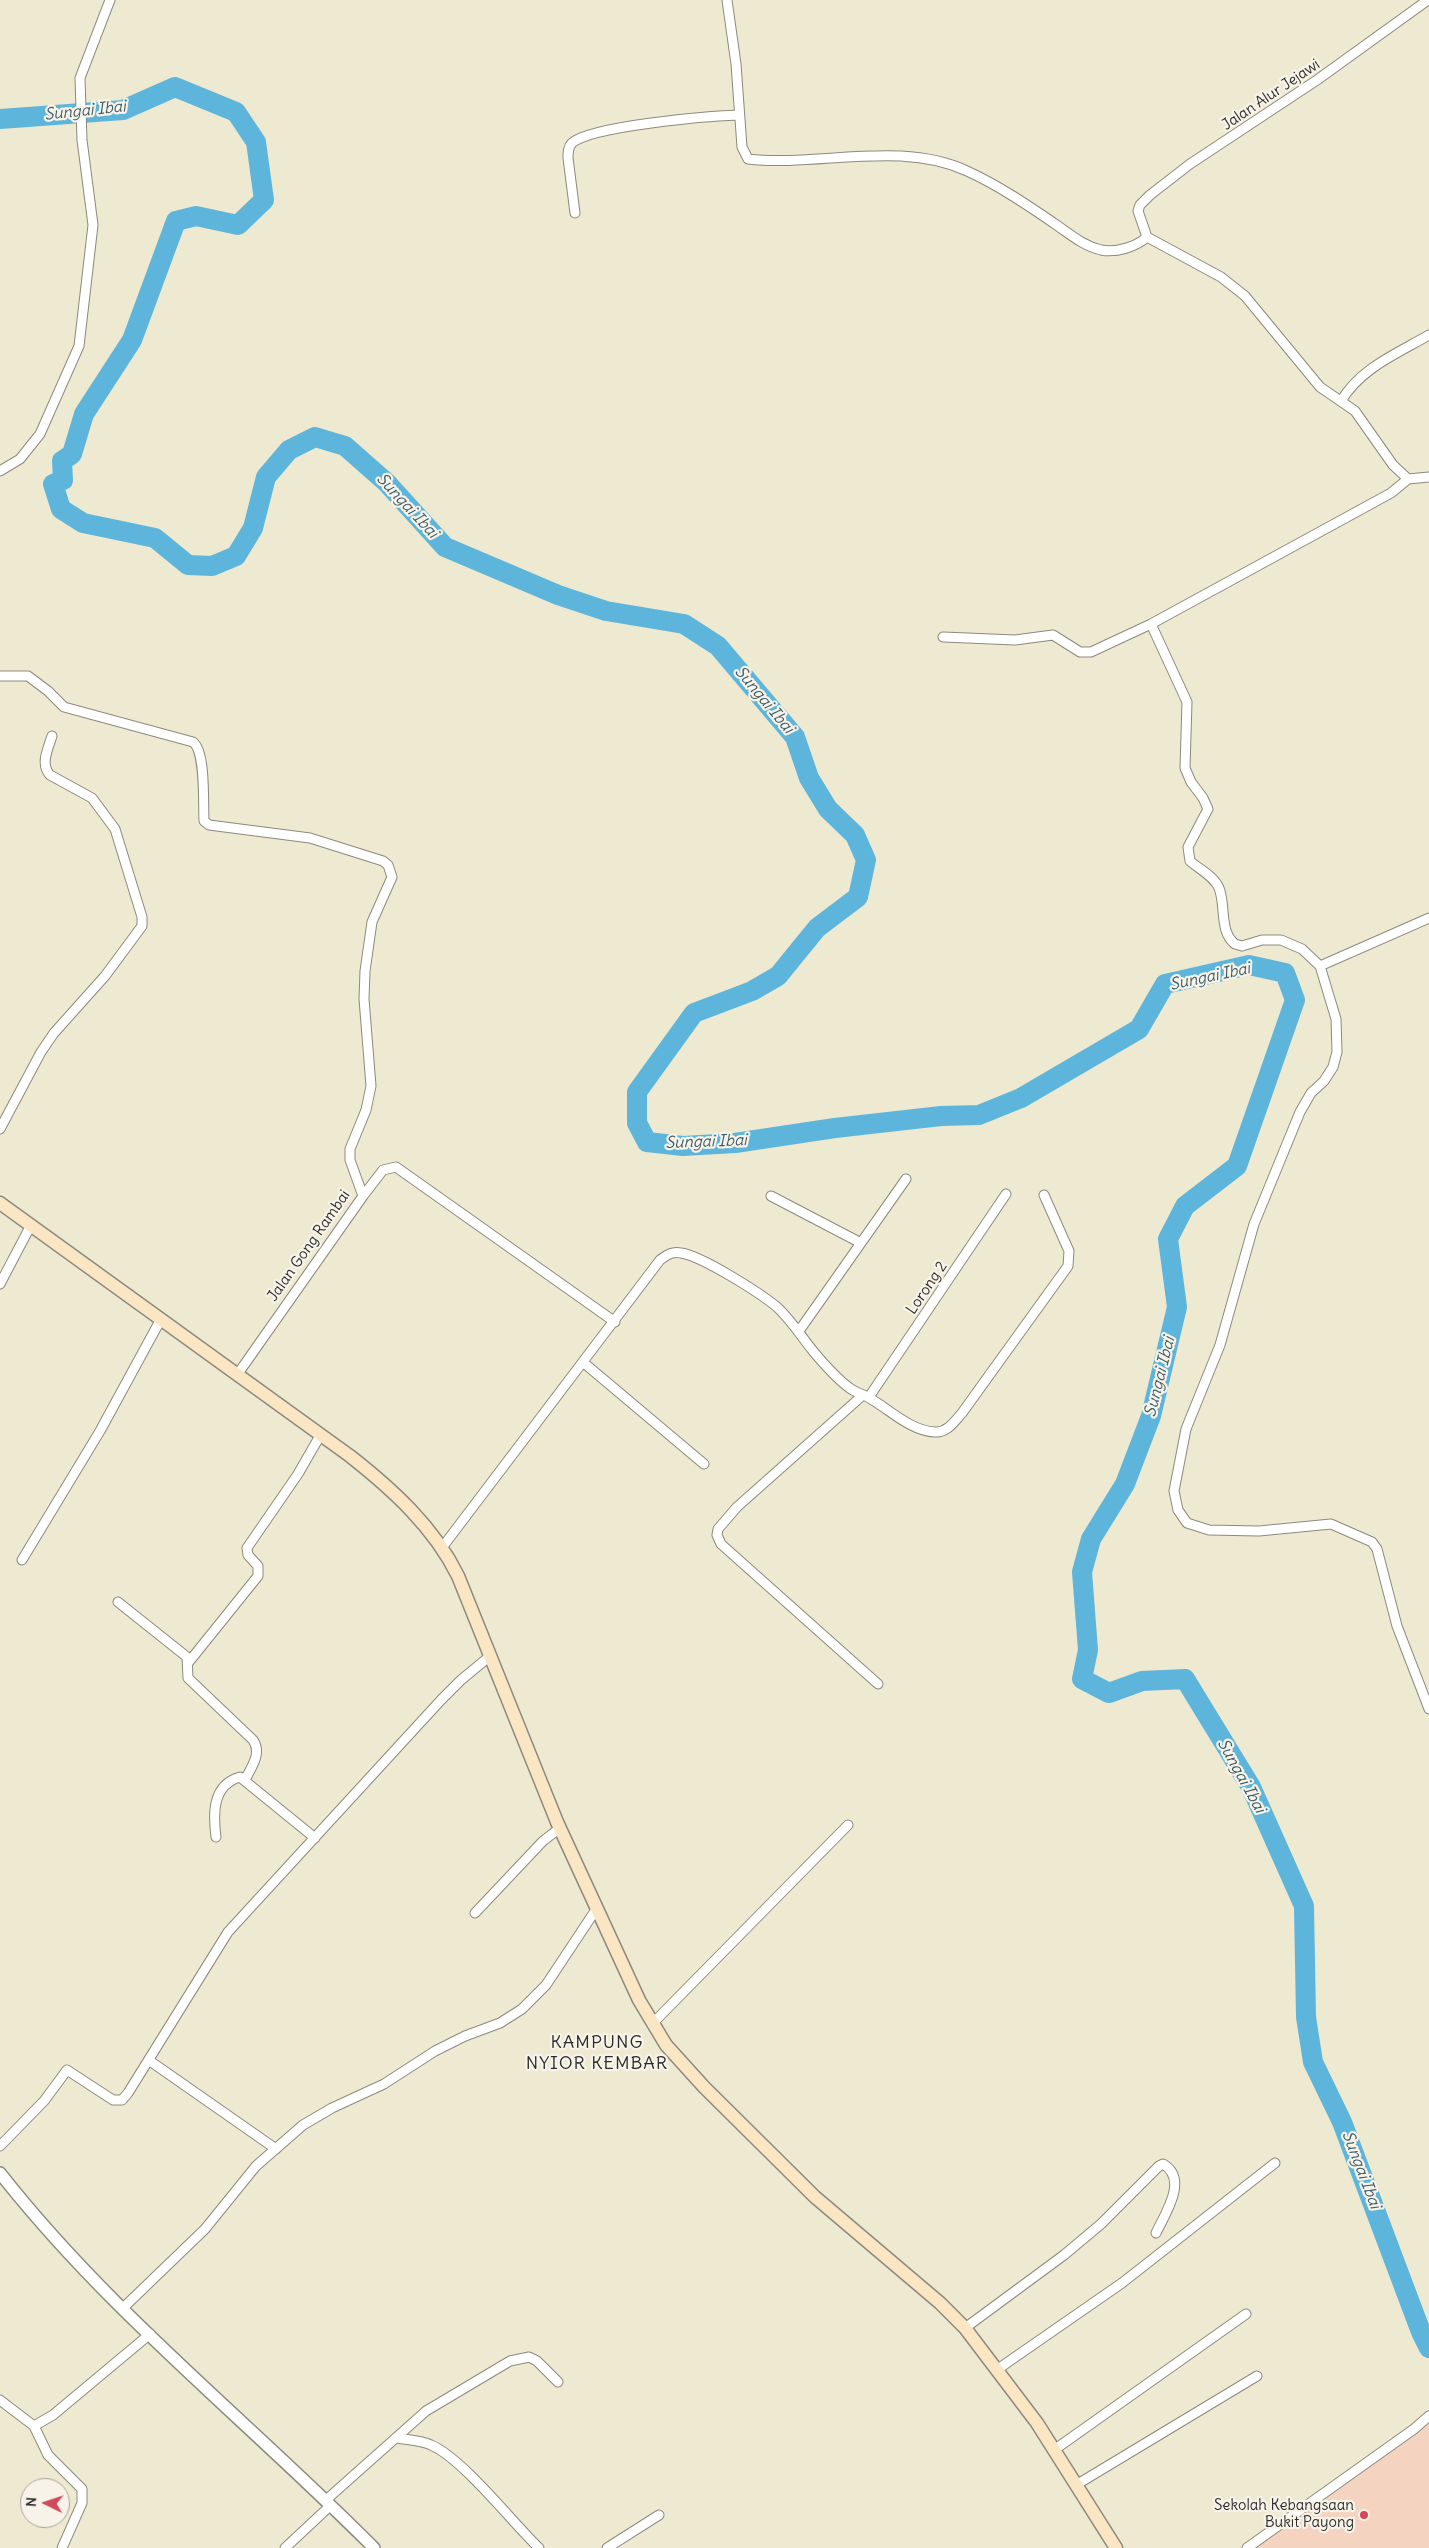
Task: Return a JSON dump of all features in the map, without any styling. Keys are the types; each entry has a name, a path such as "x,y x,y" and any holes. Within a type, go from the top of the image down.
{"main road":[{"path":"0,1203 321,1434 376,1476 395,1494 441,1549 458,1576 560,1828 652,2024 666,2045 815,2197 940,2303 965,2328 998,2369 1054,2450 1116,2548"}],"street":[{"path":"0,471 20,458 40,434 78,346 93,226 82,140 79,88 82,70 110,0"},
{"path":"726,0 736,64 738,114 742,148 748,159 806,161 886,156 924,158 970,172 1028,206 1077,239 1095,248 1113,250 1137,244 1147,237 1220,277 1245,296 1320,387 1355,410 1393,465 1408,479"},
{"name":"Jalan Alur Jejawi","path":"1147,237 1140,218 1140,205 1170,179 1317,80 1428,0"},
{"path":"575,213 568,158 568,150 574,142 604,132 644,124 738,114"},
{"path":"1341,401 1356,380 1366,371 1429,334"},
{"path":"943,637 1015,640 1053,635 1076,650 1086,652 1151,624 1391,493 1408,479 1429,477"},
{"path":"1151,624 1187,702 1184,768 1208,809 1188,847 1190,861 1214,879 1219,886 1226,933 1235,944 1250,945 1262,940 1281,940 1302,949 1320,966 1337,1027 1337,1052 1333,1067 1300,1112 1254,1224 1220,1346 1186,1429 1174,1491 1178,1510 1187,1522 1209,1530 1259,1531 1336,1526 1372,1542 1377,1550 1398,1626 1429,1709"},
{"name":"Jalan Gong Rambai","path":"0,676 28,676 48,691 64,707 190,741 196,745 201,757 204,821 209,825 310,838 388,864 392,878 372,922 365,971 364,999 371,1086 369,1100 350,1150 350,1160 363,1196 237,1375"},
{"path":"0,1129 41,1052 54,1033 105,976 142,926 142,917 132,889 121,842 115,829 92,798 50,775 45,770 44,763 52,736"},
{"path":"1320,966 1429,918"},
{"path":"363,1196 383,1170 396,1167 615,1322"},
{"path":"799,1331 906,1179"},
{"name":"Lorong 2","path":"878,1684 721,1544 717,1535 718,1529 738,1507 866,1396 1006,1194"},
{"path":"441,1549 584,1363 660,1260 670,1253 681,1253 702,1260 754,1291 776,1307 799,1331 813,1351 850,1388 866,1396 900,1419 922,1429 935,1432 952,1425 1070,1261 1069,1251 1044,1195"},
{"path":"771,1196 861,1244"},
{"path":"0,1284 31,1225"},
{"path":"22,1560 100,1431 161,1319"},
{"path":"584,1363 704,1464"},
{"path":"188,1664 258,1576 258,1566 248,1555 247,1548 298,1474 321,1434"},
{"path":"118,1602 187,1657 188,1678 257,1746 258,1753 245,1780"},
{"path":"0,2146 44,2101 67,2070 107,2097 117,2101 128,2093 150,2061 228,1932 446,1694 490,1656"},
{"path":"216,1837 213,1817 218,1795 232,1779 240,1777 315,1838"},
{"path":"652,2024 848,1825"},
{"path":"475,1912 543,1841 560,1828"},
{"path":"123,2308 204,2230 233,2192 276,2149 303,2126 332,2108 384,2084 435,2051 516,2014 546,1985 597,1908"},
{"path":"150,2061 276,2149"},
{"path":"998,2369 1122,2283 1274,2163"},
{"path":"965,2328 1101,2224 1163,2164 1174,2176 1175,2191 1156,2232"},
{"path":"0,2173 63,2247 123,2308 206,2390 329,2503 374,2548"},
{"path":"1054,2450 1246,2314"},
{"path":"34,2426 53,2415 150,2334"},
{"path":"285,2548 405,2428 444,2399 496,2368 520,2357 529,2357 537,2361 558,2382"},
{"path":"1076,2485 1257,2376"},
{"path":"0,2400 34,2426 48,2455 82,2488 82,2503 62,2548"},
{"path":"1247,2548 1414,2429 1429,2416"},
{"path":"397,2438 430,2444 440,2449 539,2548"},
{"path":"607,2548 660,2514"}],"shaded area":[{"name":"Sekolah Kebangsaan Bukit Payong","path":"1429,2422 1429,2548 1252,2548 1344,2482"}],"waterway":[{"name":"Sungai Ibai","path":"0,119 123,110 175,87 236,112 256,142 264,200 238,225 196,216 176,221 132,340 84,414 72,454 62,461 63,480 53,484 61,509 83,523 155,538 188,565 212,566 236,556 253,528 266,477 289,450 315,437 345,446 387,483 445,547 558,595 606,611 684,624 718,646 795,737 809,778 828,809 855,835 866,860 858,897 817,928 778,976 752,991 694,1013 637,1092 637,1123 647,1142 683,1146 735,1143 835,1128 941,1116 979,1115 1021,1098 1139,1029 1165,984 1249,965 1285,973 1295,1000 1237,1166 1185,1206 1168,1239 1177,1307 1151,1416 1125,1484 1091,1539 1082,1572 1088,1650 1082,1679 1109,1693 1142,1681 1185,1679 1251,1787 1304,1906 1306,2017 1313,2062 1342,2122 1421,2332 1429,2348"}],"place":[{"name":"Sekolah Kebangsaan Bukit Payong","path":"1364,2515"}],"district":[{"name":"KAMPUNG NYIOR KEMBAR","path":"597,2053"}]}
